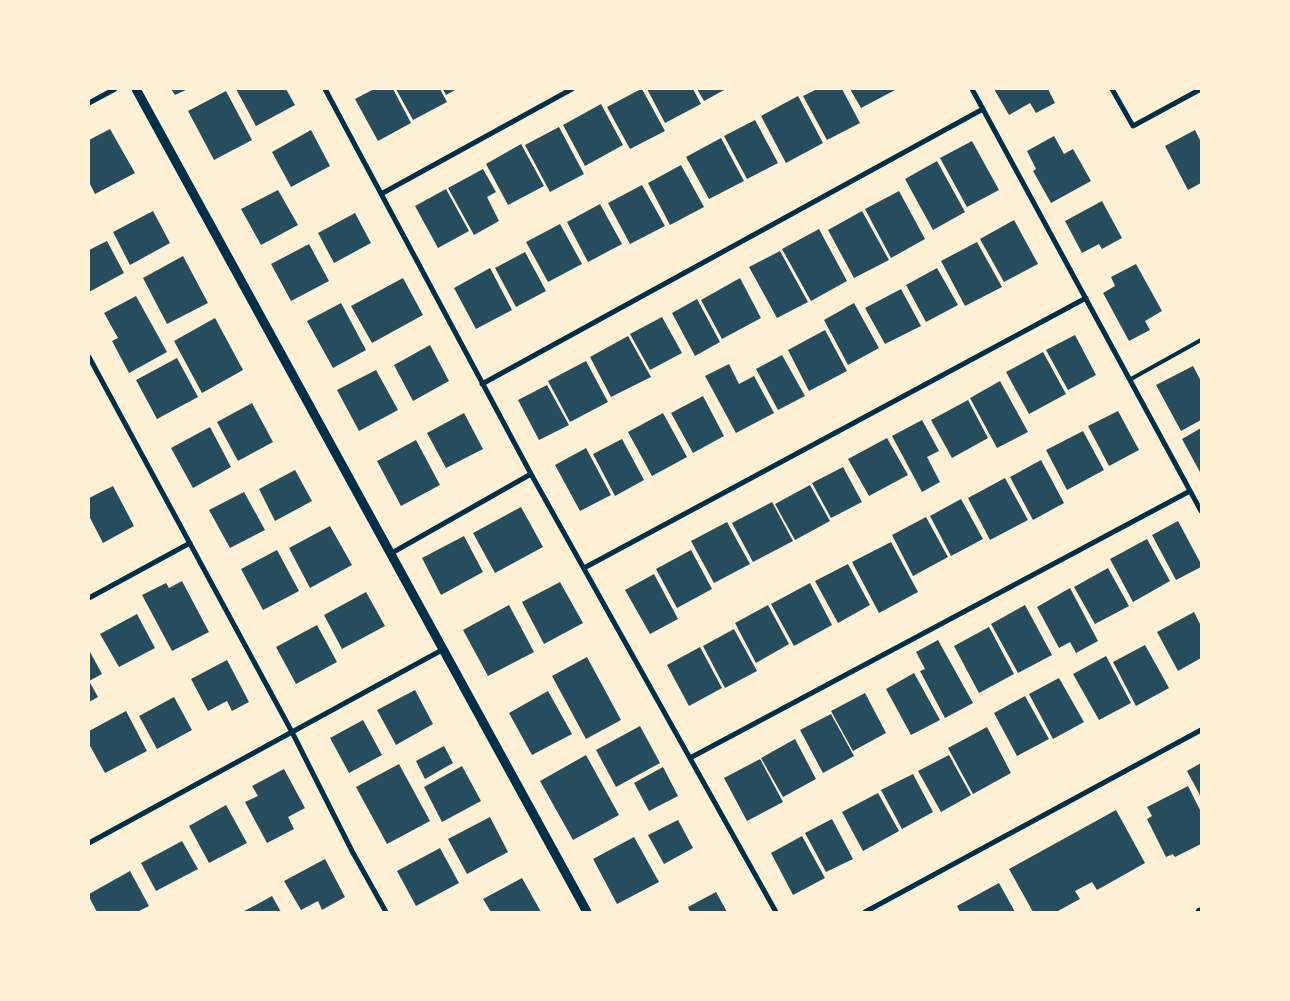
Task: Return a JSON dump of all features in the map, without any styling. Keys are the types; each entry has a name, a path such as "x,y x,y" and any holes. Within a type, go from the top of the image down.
{"street":[{"path":"89,103 115,89"},
{"path":"136,89 587,912"},
{"path":"325,89 531,474 776,912"},
{"path":"381,194 572,89"},
{"path":"972,89 1131,379 1201,512"},
{"path":"1112,89 1133,126 1201,89"},
{"path":"482,384 983,109"},
{"path":"584,568 1086,298"},
{"path":"89,357 292,732 352,851 386,912"},
{"path":"390,554 531,474"},
{"path":"690,758 1190,491"},
{"path":"89,598 190,543"},
{"path":"89,843 442,650"},
{"path":"865,912 1201,730"}],"lane":[{"path":"1131,379 1201,340"}],"building":[{"path":"171,89 188,89 175,95"},
{"path":"236,89 286,89 295,105 256,126"},
{"path":"374,89 393,89 411,123 378,141 355,99"},
{"path":"396,89 440,89 447,102 413,120"},
{"path":"443,89 457,89 446,95"},
{"path":"641,89 665,131 630,149 607,107"},
{"path":"647,89 693,89 701,104 665,123"},
{"path":"697,89 726,89 704,101"},
{"path":"817,89 842,89 860,123 827,140 803,96"},
{"path":"850,89 897,89 861,108"},
{"path":"994,89 1048,89 1055,103 1036,113 1030,103 1009,115"},
{"path":"226,91 252,140 214,160 188,111"},
{"path":"798,96 823,143 786,163 761,116"},
{"path":"601,104 623,145 585,166 563,125"},
{"path":"755,120 778,163 747,179 724,136"},
{"path":"559,127 584,174 550,192 525,145"},
{"path":"110,129 135,173 95,194 89,182 89,140"},
{"path":"311,130 330,166 291,187 272,152"},
{"path":"1195,130 1201,142 1201,183 1188,190 1165,146"},
{"path":"1054,136 1064,154 1073,149 1091,181 1051,203 1033,171 1036,169 1027,151"},
{"path":"721,138 744,181 709,199 686,157"},
{"path":"972,141 999,190 967,207 940,158"},
{"path":"521,144 544,186 508,205 486,164"},
{"path":"937,161 965,212 933,230 905,179"},
{"path":"681,165 704,207 670,225 648,183"},
{"path":"483,169 496,192 487,197 499,221 474,235 448,188"},
{"path":"642,185 665,226 630,244 608,203"},
{"path":"446,189 469,231 438,248 415,206"},
{"path":"278,190 298,225 261,245 241,209"},
{"path":"899,191 925,239 891,258 865,209"},
{"path":"1102,201 1122,238 1102,249 1099,244 1082,253 1065,221"},
{"path":"600,204 622,244 588,262 567,222"},
{"path":"153,211 170,243 130,265 113,232"},
{"path":"862,211 889,260 854,278 828,230"},
{"path":"355,213 371,243 334,263 318,233"},
{"path":"1014,220 1038,264 1004,282 980,239"},
{"path":"560,224 582,264 548,282 526,242"},
{"path":"819,229 847,281 811,301 782,249"},
{"path":"107,241 124,273 89,292 89,250"},
{"path":"977,242 1002,287 965,306 941,261"},
{"path":"309,244 329,281 291,301 271,264"},
{"path":"780,251 808,302 777,318 749,267"},
{"path":"525,252 546,291 516,307 495,268"},
{"path":"183,256 208,303 167,324 143,278"},
{"path":"1136,264 1162,311 1145,321 1150,330 1129,341 1103,293 1115,286 1111,277"},
{"path":"490,268 512,310 476,329 454,288"},
{"path":"937,268 958,305 926,322 906,285"},
{"path":"403,278 423,315 372,343 351,306"},
{"path":"740,278 761,318 722,339 701,300"},
{"path":"901,289 921,326 885,344 865,308"},
{"path":"136,296 167,352 129,373 112,341 118,338 104,313"},
{"path":"697,299 720,342 695,356 672,313"},
{"path":"341,303 366,350 333,368 307,321"},
{"path":"854,303 879,348 848,365 824,320"},
{"path":"662,317 682,353 650,370 630,334"},
{"path":"215,318 243,370 202,393 174,341"},
{"path":"825,330 847,371 809,391 788,350"},
{"path":"1075,335 1096,375 1068,390 1046,350"},
{"path":"628,336 651,377 611,397 590,357"},
{"path":"430,345 449,381 413,401 394,365"},
{"path":"1043,352 1066,394 1029,414 1006,372"},
{"path":"782,355 805,396 778,410 756,369"},
{"path":"177,358 198,397 157,419 136,380"},
{"path":"586,361 608,402 570,422 548,381"},
{"path":"729,364 739,384 754,376 774,413 736,433 705,376"},
{"path":"1193,366 1201,381 1201,420 1181,431 1156,385"},
{"path":"376,370 398,410 359,431 337,390"},
{"path":"1000,381 1028,432 997,448 970,398"},
{"path":"547,385 569,425 539,440 518,400"},
{"path":"703,396 724,436 693,453 671,413"},
{"path":"968,400 988,438 952,458 931,420"},
{"path":"252,403 273,442 238,461 217,422"},
{"path":"1118,411 1139,450 1109,466 1088,426"},
{"path":"464,413 483,449 446,468 427,433"},
{"path":"663,413 687,457 652,476 628,432"},
{"path":"922,420 939,451 927,457 940,482 922,492 892,436"},
{"path":"210,427 231,467 193,488 171,448"},
{"path":"1201,428 1201,474 1182,439"},
{"path":"1083,431 1104,470 1067,490 1046,450"},
{"path":"887,438 908,475 869,496 848,459"},
{"path":"622,439 644,480 615,496 593,454"},
{"path":"416,440 440,485 401,506 377,461"},
{"path":"586,448 611,495 580,511 555,465"},
{"path":"1041,460 1064,503 1033,520 1010,477"},
{"path":"843,467 862,502 831,518 812,483"},
{"path":"295,470 312,501 275,521 259,489"},
{"path":"1005,478 1028,520 990,540 968,498"},
{"path":"810,485 830,521 795,540 775,504"},
{"path":"113,486 134,526 103,543 89,516 89,498"},
{"path":"244,492 265,530 230,548 209,510"},
{"path":"961,499 983,539 951,556 930,516"},
{"path":"772,502 793,541 753,562 732,523"},
{"path":"521,507 543,547 495,573 473,533"},
{"path":"926,517 948,557 913,576 892,535"},
{"path":"1178,521 1201,567 1176,580 1152,535"},
{"path":"727,522 750,564 714,583 691,541"},
{"path":"330,526 352,565 310,588 289,548"},
{"path":"464,536 483,572 441,595 422,558"},
{"path":"1147,539 1170,581 1133,602 1110,559"},
{"path":"891,542 918,592 879,613 852,562"},
{"path":"277,550 299,591 263,610 241,569"},
{"path":"691,550 712,589 677,608 656,569"},
{"path":"848,564 870,605 838,623 815,581"},
{"path":"1108,568 1129,606 1095,624 1074,587"},
{"path":"654,574 678,619 650,634 625,590"},
{"path":"182,581 209,632 172,651 142,595 166,583 169,588"},
{"path":"560,582 583,623 544,644 522,602"},
{"path":"810,583 832,625 794,646 771,604"},
{"path":"1070,588 1098,641 1076,653 1070,642 1059,648 1037,607"},
{"path":"366,592 385,626 342,649 324,615"},
{"path":"509,605 534,652 488,676 463,630"},
{"path":"768,605 789,644 756,663 735,623"},
{"path":"1025,605 1052,655 1018,673 991,624"},
{"path":"1194,612 1201,626 1201,658 1178,671 1157,632"},
{"path":"137,614 155,648 119,667 100,634"},
{"path":"317,625 337,662 296,684 276,647"},
{"path":"989,627 1014,674 979,693 954,646"},
{"path":"734,629 757,671 725,688 703,646"},
{"path":"938,640 973,703 945,718 920,671 925,669 916,652"},
{"path":"1145,645 1169,688 1136,706 1113,662"},
{"path":"700,647 722,688 689,706 667,665"},
{"path":"89,650 102,674 89,681"},
{"path":"1106,656 1131,703 1099,720 1073,674"},
{"path":"587,657 621,720 586,739 552,676"},
{"path":"227,660 249,702 232,711 227,701 208,711 191,679"},
{"path":"914,673 940,720 911,735 886,689"},
{"path":"1059,678 1084,722 1053,739 1029,694"},
{"path":"89,681 98,697 89,702"},
{"path":"415,690 433,724 396,745 377,710"},
{"path":"548,691 572,734 532,755 509,713"},
{"path":"865,693 886,733 853,751 831,711"},
{"path":"1025,696 1049,739 1017,756 994,713"},
{"path":"174,697 192,730 157,749 139,716"},
{"path":"126,711 147,751 105,773 89,744 89,731"},
{"path":"831,714 854,756 823,773 800,730"},
{"path":"363,720 382,755 349,773 330,738"},
{"path":"640,726 660,763 616,787 596,750"},
{"path":"987,727 1011,773 973,794 948,748"},
{"path":"795,739 816,779 783,797 761,758"},
{"path":"444,746 453,763 425,779 416,761"},
{"path":"586,755 619,815 573,840 540,781"},
{"path":"949,755 971,795 941,812 918,771"},
{"path":"760,759 783,802 747,821 724,778"},
{"path":"1201,763 1201,797 1187,771"},
{"path":"399,764 430,821 387,844 356,787"},
{"path":"462,766 481,801 442,822 424,787"},
{"path":"663,767 678,796 649,811 634,783"},
{"path":"284,769 305,808 288,817 294,829 267,843 245,802 258,796 252,786"},
{"path":"913,774 933,812 902,829 881,790"},
{"path":"1188,786 1201,812 1201,844 1175,857 1173,854 1166,857 1147,819 1152,816 1147,807"},
{"path":"878,793 899,831 863,851 842,812"},
{"path":"226,805 247,843 209,863 189,826"},
{"path":"1116,810 1145,863 1097,890 1092,882 1075,891 1080,899 1056,912 1033,912 1009,869"},
{"path":"490,817 508,852 467,874 448,839"},
{"path":"832,819 853,859 826,872 805,833"},
{"path":"678,820 693,848 664,864 648,835"},
{"path":"802,836 825,878 793,895 771,853"},
{"path":"634,837 659,882 617,904 593,859"},
{"path":"182,841 198,869 156,891 141,863"},
{"path":"440,848 459,883 416,906 397,871"},
{"path":"325,859 345,897 322,910 318,901 301,910 284,881"},
{"path":"130,871 149,906 137,912 97,912 89,894"},
{"path":"522,878 541,912 491,912 483,899"},
{"path":"999,883 1015,912 960,912 957,906"},
{"path":"716,892 727,912 690,912 688,907"},
{"path":"272,896 281,912 242,912 254,906"}]}
